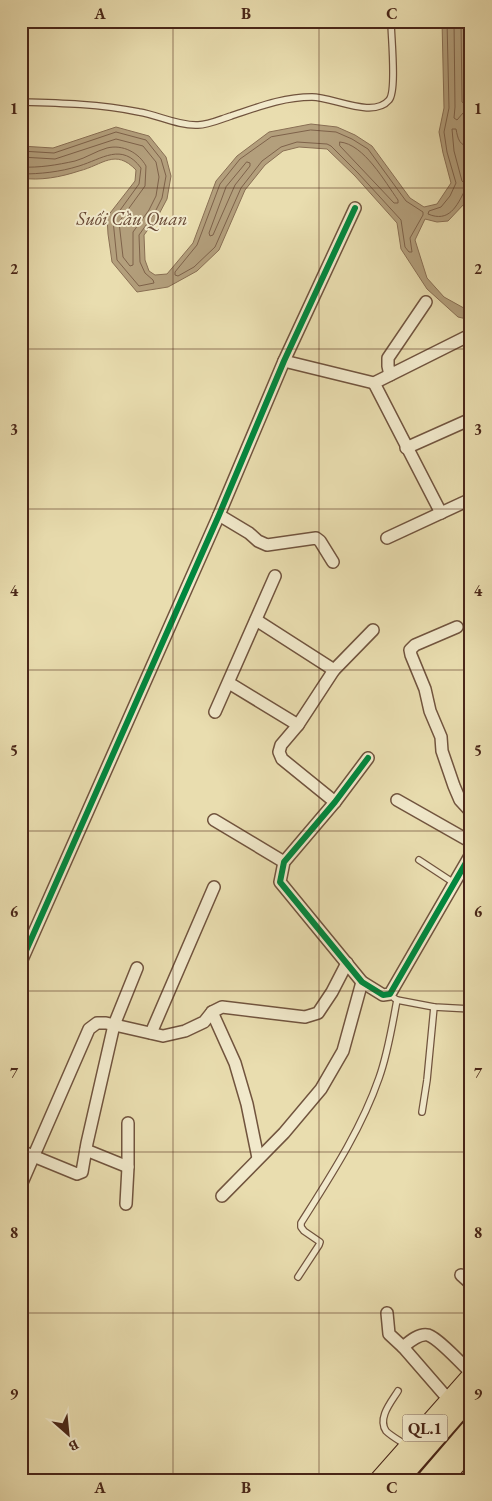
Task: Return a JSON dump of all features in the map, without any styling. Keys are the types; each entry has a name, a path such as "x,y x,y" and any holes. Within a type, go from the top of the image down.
{"highway":[{"name":"QL.1","path":"397,1480 471,1395"},
{"name":"QL.1","path":"428,1480 471,1430"}],"main road":[{"name":"QL.1","path":"380,1480 471,1376"},
{"name":"QL.1","path":"443,1480 471,1448"}],"street":[{"path":"21,962 219,515 284,361 355,208"},
{"path":"390,374 388,358 426,302"},
{"path":"284,361 374,382 466,337 471,337"},
{"path":"374,382 406,448 441,513"},
{"path":"406,448 471,419"},
{"path":"387,538 471,500"},
{"path":"219,515 249,533 258,541 267,544 316,538 320,541 333,562"},
{"path":"214,712 229,684 275,576"},
{"path":"256,620 334,670"},
{"path":"457,627 415,645 410,650 425,689 430,711 441,737 442,751 454,786 460,800 471,812"},
{"path":"335,802 282,759 279,752 281,745 298,725 334,670 373,630"},
{"path":"229,684 298,725"},
{"path":"368,758 335,802 284,862 280,882 362,982 383,995 394,997 471,854"},
{"path":"397,800 471,842"},
{"path":"214,820 284,862"},
{"path":"151,1033 214,887"},
{"path":"21,1185 89,1029 97,1023 163,1036 185,1032 204,1022 212,1012 222,1007 305,1017 318,1013 332,992 347,963"},
{"path":"21,1151 77,1174 82,1172 114,1025 137,968"},
{"path":"222,1196 284,1133 322,1089 343,1051 362,982"},
{"path":"212,1012 235,1063 247,1104 258,1158"},
{"path":"126,1204 128,1122"},
{"path":"86,1150 128,1167"},
{"path":"461,1275 471,1284"},
{"path":"387,1313 389,1334 403,1347 449,1400"},
{"path":"403,1347 411,1340 428,1335 471,1373"}],"lane":[{"path":"21,102 82,104 140,112 199,126 280,100 314,97 366,108 377,107 390,100 392,94 391,21"},
{"path":"419,860 454,883"},
{"path":"298,1277 320,1242 304,1231 301,1223 338,1163 372,1098 386,1054 394,997 434,1007 471,1009"},
{"path":"422,1112 434,1007"},
{"path":"398,1391 383,1417 384,1424 386,1430 408,1447"}],"water":[{"name":"Suối Cầu Quan","path":"442,21 471,21 471,114 467,128 471,149 471,187 465,203 448,221 437,222 425,219 415,240 427,278 444,297 471,312 471,320 458,317 427,289 401,249 397,223 355,176 327,149 299,147 283,151 265,165 245,190 219,250 197,271 168,287 137,292 112,262 108,234 107,217 135,181 136,170 129,163 115,159 58,177 43,179 21,178 21,146 53,148 116,127 149,136 166,157 171,176 167,199 158,216 144,235 145,260 149,271 155,275 167,274 193,243 216,181 237,156 269,132 311,124 337,127 355,135 372,146 410,198 424,207 437,204 451,183 439,132 444,108"}],"cycle path":[{"path":"21,962 219,515 284,361 355,208"},
{"path":"368,758 335,802 284,862 280,882 362,982 383,995 390,994 471,854"}]}
